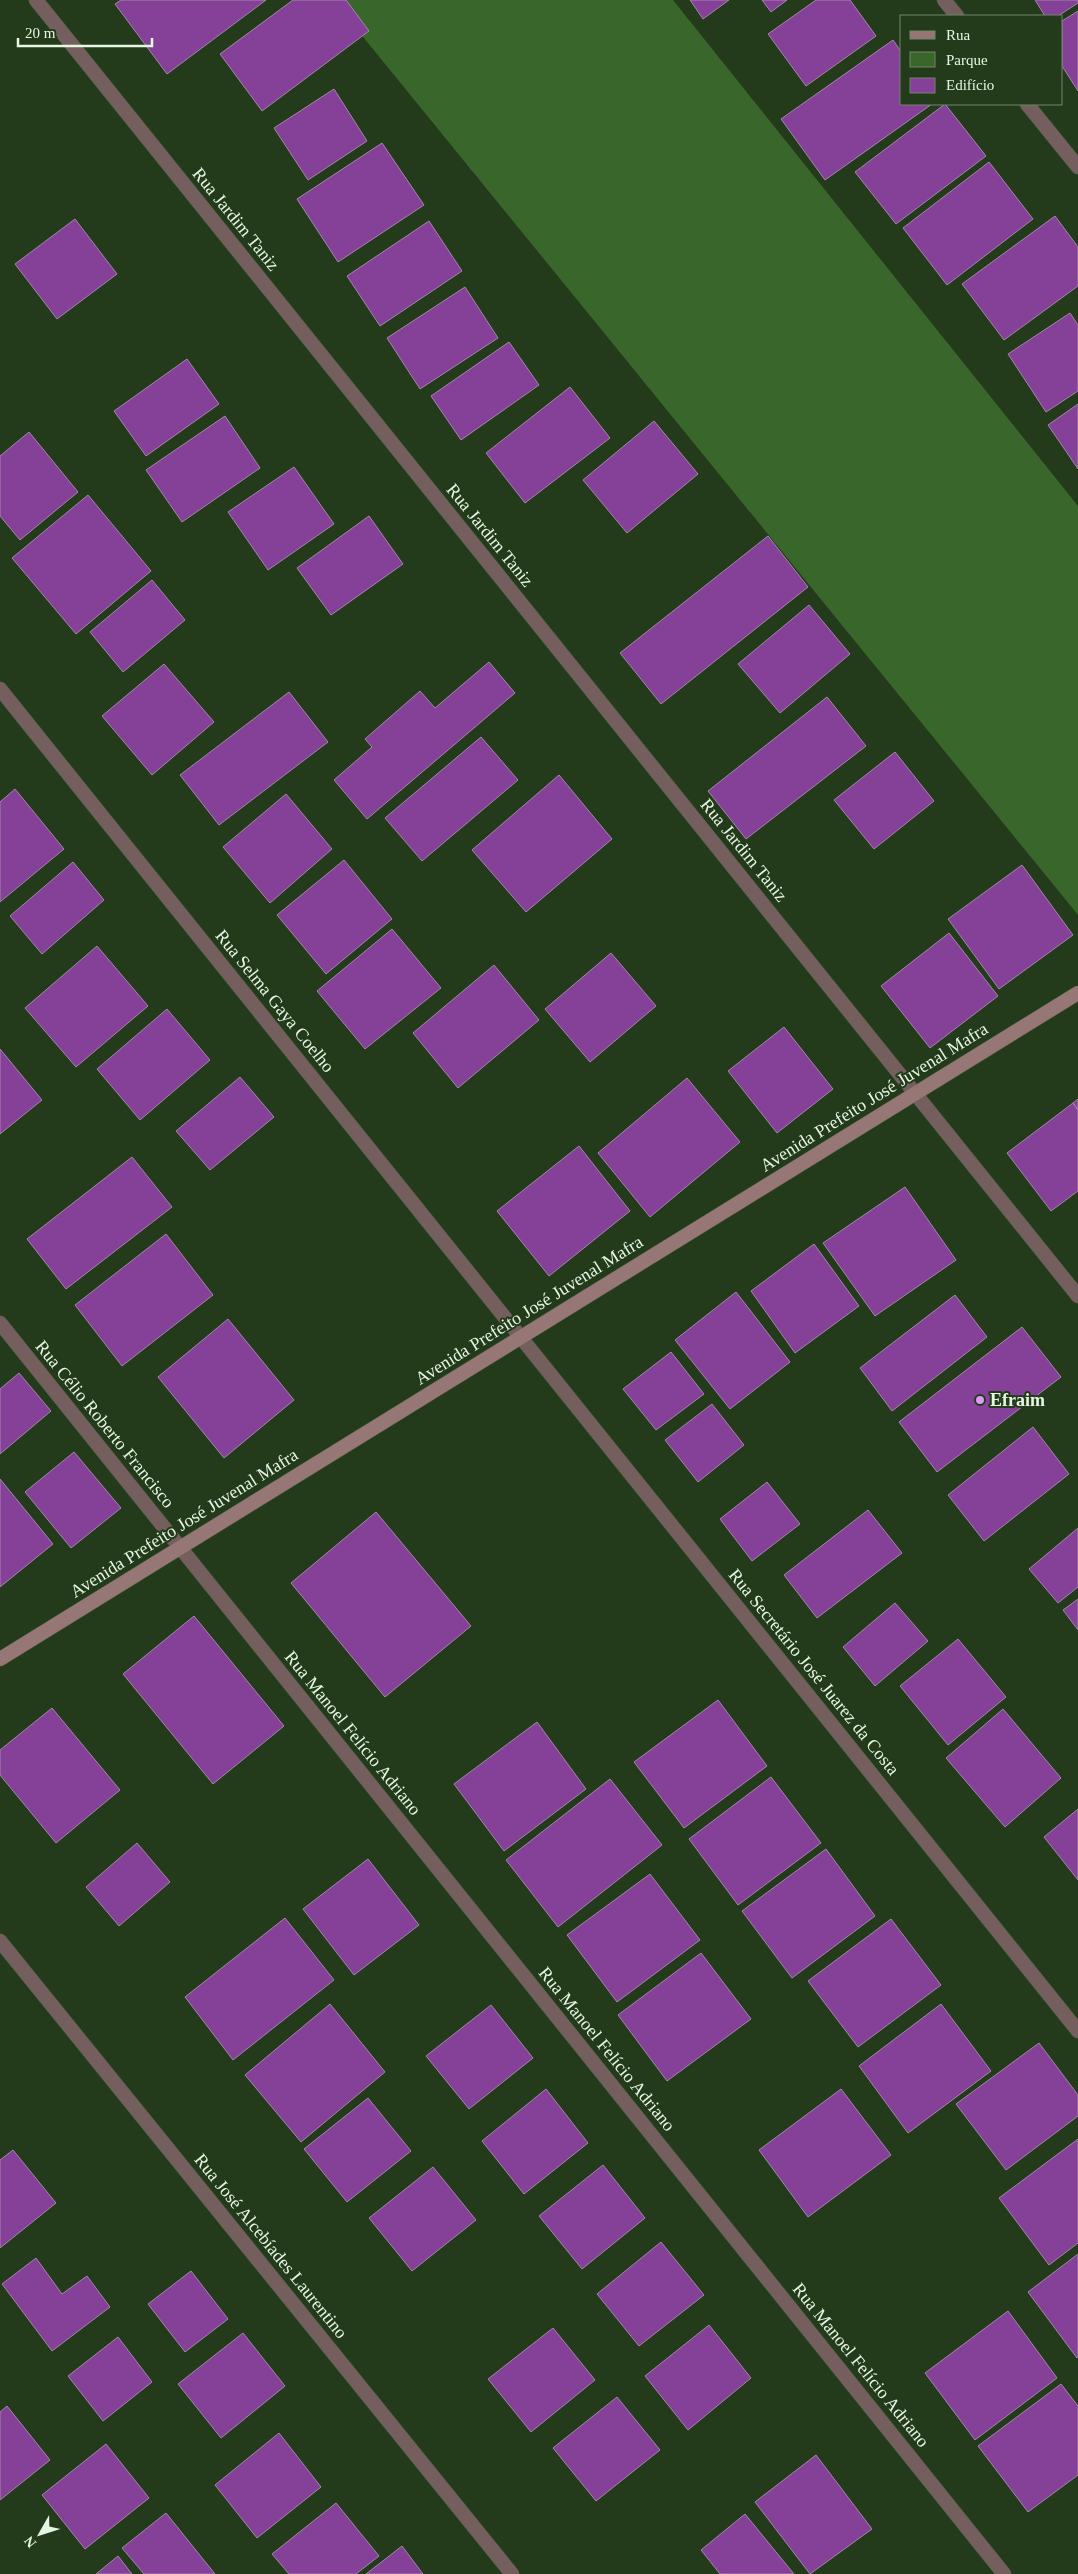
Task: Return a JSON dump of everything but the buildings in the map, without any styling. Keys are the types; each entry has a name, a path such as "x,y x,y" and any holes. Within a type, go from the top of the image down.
{"main road":[{"name":"Avenida Prefeito José Juvenal Mafra","path":"0,1659 1078,993"}],"street":[{"name":"Rua Jardim Taniz","path":"36,0 1078,1296"},
{"path":"944,0 956,15"},
{"path":"1028,105 1078,166"},
{"name":"Rua Selma Gaya Coelho","path":"0,689 521,1337"},
{"name":"Rua Célio Roberto Francisco","path":"0,1323 180,1547"},
{"name":"Rua Secretário José Juarez da Costa","path":"521,1337 1078,2032"},
{"name":"Rua Manoel Felício Adriano","path":"180,1547 1004,2574"},
{"name":"Rua José Alcebíades Laurentino","path":"0,1941 512,2574"}],"green space":[{"path":"333,0 673,0 1078,506 1078,915"}],"place":[{"name":"Efraim","path":"980,1400"}]}
